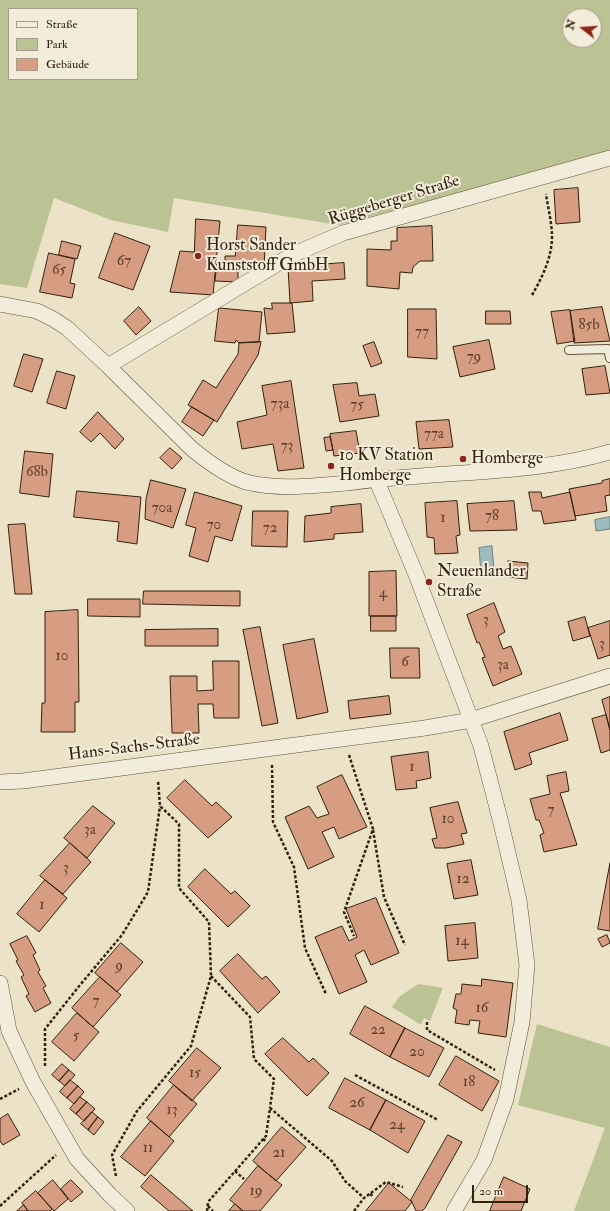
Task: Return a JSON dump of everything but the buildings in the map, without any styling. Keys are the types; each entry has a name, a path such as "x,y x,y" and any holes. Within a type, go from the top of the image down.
{"street":[{"name":"Rüggeberger Straße","path":"108,366 292,255 343,234 610,158"},
{"path":"0,304 37,311 67,328 108,366 192,449 232,476 247,482 282,487 322,485 376,479 529,467 579,460 610,452"},
{"path":"376,479 415,572 481,746 516,885 526,965 522,1022 506,1100 484,1160 454,1211"},
{"name":"Hans-Sachs-Straße","path":"0,782 23,781 157,764 425,728 471,720 610,676"},
{"path":"0,983 10,1031 33,1082 77,1159 106,1191 127,1211"}],"lane":[{"path":"570,350 608,349 610,358"}],"path":[{"path":"532,295 543,271 551,247 552,236 549,176"},
{"path":"344,739 373,829 384,897 405,945"},
{"path":"272,748 273,822 294,867 305,948 326,994"},
{"path":"45,1070 45,1029 122,935 148,892 160,806 157,764"},
{"path":"106,1191 116,1181 112,1155 137,1111 191,1046 211,976 209,922 179,888 179,824 160,806"},
{"path":"354,936 344,912 373,829"},
{"path":"207,1211 208,1202 266,1136 274,1079 254,1059 250,1017 211,976"},
{"path":"427,1022 427,1030 510,1079"},
{"path":"354,1075 438,1120"},
{"path":"0,1099 33,1082"},
{"path":"270,1108 332,1161 345,1181 364,1198"},
{"path":"263,1139 267,1142"},
{"path":"0,1206 68,1144"},
{"path":"235,1171 244,1179"},
{"path":"354,1211 364,1198 386,1182 403,1187"},
{"path":"370,1194 374,1197"},
{"path":"207,1206 213,1211"}],"green space":[{"path":"0,0 610,0 610,153 338,225 174,198 168,232 111,220 54,198 27,288 0,284"},
{"path":"418,984 443,988 430,1021 424,1018 421,1025 392,1007 399,997"},
{"path":"537,1024 610,1047 610,1211 574,1211 605,1128 518,1105"}],"water":[{"path":"610,517 610,529 596,531 595,520"},
{"path":"492,546 494,572 481,573 479,548"}],"place":[{"name":"Horst Sander Kunststoff GmbH","path":"198,256"},
{"name":"Homberge","path":"463,459"},
{"name":"10 KV Station Homberge","path":"331,466"},
{"name":"Neuenlander Straße","path":"429,582"}]}
